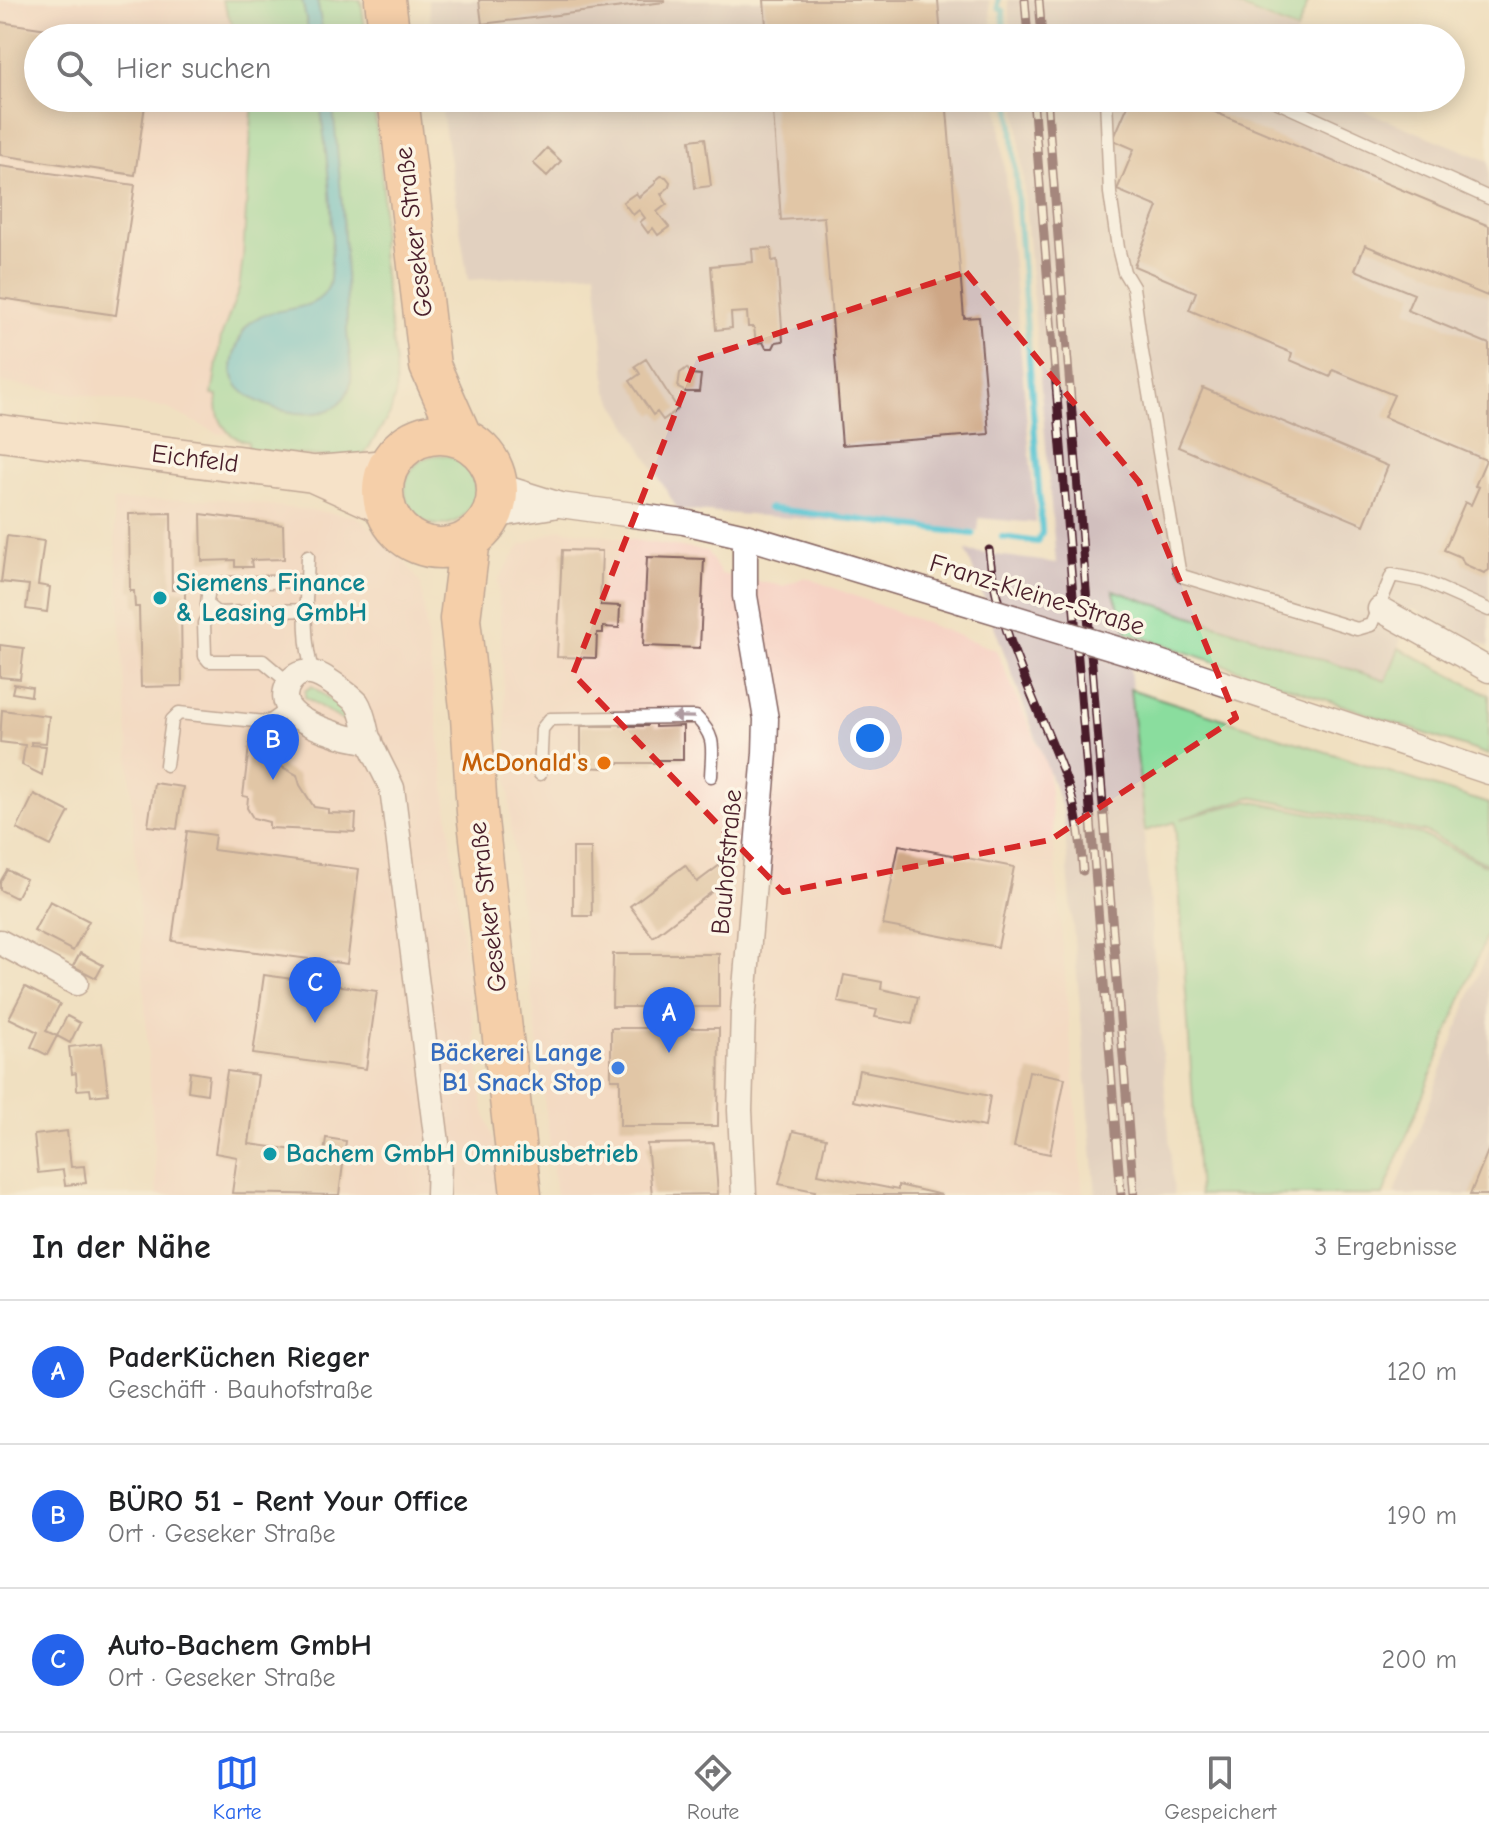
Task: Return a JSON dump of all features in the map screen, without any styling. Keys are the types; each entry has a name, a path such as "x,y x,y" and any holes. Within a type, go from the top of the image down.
{"main road":[{"path":"385,0 388,24"},
{"name":"Geseker Straße","path":"400,112 430,366 462,438"},
{"name":"Geseker Straße","path":"394,472 421,409 430,366"},
{"name":"Eichfeld","path":"0,433 313,474 394,472"},
{"path":"439,434 462,438 484,454 492,469 486,513 457,546 429,547 407,538 393,525 394,472 439,434"},
{"name":"Geseker Straße","path":"460,619 486,513"},
{"name":"Geseker Straße","path":"429,547 460,619 477,812 521,1195"}],"street":[{"name":"Franz-Kleine-Straße","path":"486,513 560,505 684,522 745,536 1153,660 1489,772"},
{"name":"Bauhofstraße","path":"744,1195 740,1110 743,1012 766,719 745,596 745,536"},
{"path":"1380,609 1489,670"},
{"path":"370,741 353,740 319,727 289,708 285,694 289,683 299,674 313,673 334,684 357,704 392,788 439,1159 438,1195"},
{"path":"0,942 76,983"}],"lane":[{"path":"1107,112 1110,193 1118,248 1124,272 1133,287 1179,570 1188,578 1357,629 1371,625 1392,575 1423,581 1489,610"},
{"path":"1300,112 1489,198"},
{"path":"308,556 307,646 313,673"},
{"path":"307,581 212,585 207,605 217,613 307,610"},
{"path":"211,611 204,623 205,656 209,661 263,661 289,683"},
{"path":"166,765 172,720 179,713 265,722 289,708"},
{"path":"540,774 542,729 550,719 696,717 709,730 712,738 711,776"}],"highlighted area":[{"path":"966,272 1139,482 1236,718 1050,840 783,892 573,674 696,360"}],"shaded area":[{"path":"0,0 339,0 342,24 24,24 24,112 350,112 334,433 219,434 167,408 0,382"},
{"path":"428,0 989,0 992,24 431,24"},
{"path":"1008,0 1219,0 1276,24 1010,24"},
{"path":"442,112 999,112 1036,523 979,518 978,531 678,510 607,390 596,272 468,280"},
{"path":"1017,112 1368,112 1489,161 1489,647 1412,608 1386,682 1114,590 1127,632 1174,1195 1096,1195 1063,810 966,551 1056,563"},
{"path":"221,499 356,516 394,546 421,584 483,1108 497,1150 502,1195 157,1195 113,501"},
{"path":"560,529 707,551 721,574 783,586 805,577 996,650 1048,768 1083,1195 556,1195 511,828 498,580 521,545"},
{"path":"1489,946 1489,1195 1394,1195"}],"green space":[{"path":"222,0 361,0 364,24 232,24"},
{"path":"1224,0 1309,0 1300,24 1281,24"},
{"path":"252,112 375,112 383,189 381,253 396,392 390,414 361,460 248,450 248,442 233,436 223,425 218,411 218,396 212,395 221,337 239,289"},
{"path":"447,455 469,470 475,490 473,504 465,515 454,523 433,525 415,515 407,504 405,483 415,465 426,457"},
{"path":"1113,590 1386,681 1399,648 1489,695 1489,755 1127,632"},
{"path":"312,686 348,713 350,721 343,721 305,697 305,691"},
{"path":"1130,689 1489,804 1489,865 1425,832 1250,797 1181,819 1248,801 1420,834 1489,867 1489,929 1383,1195 1199,1195 1175,822 1145,831"}],"water":[{"path":"302,0 317,0 321,24 307,24"},
{"path":"322,112 333,112 351,382 344,399 330,410 300,413 252,398 234,379 232,368 238,343 251,322 261,316 312,303 322,296 329,285 332,220"}],"building":[{"path":"479,0 664,0 664,2 482,24"},
{"path":"764,0 938,0 940,24 766,24"},
{"path":"0,22 24,26 24,112 144,112 135,175 0,155"},
{"path":"773,112 947,112 964,318 979,317 989,434 842,445 824,217 781,220"},
{"path":"1125,112 1215,112 1489,226 1487,296 1365,245 1355,270 1414,294 1407,310 1489,344 1489,570 1484,573 1464,564 1461,557 1444,550 1465,502 1471,505 1486,460 1384,417 1394,395 1333,370 1330,377 1290,360 1292,353 1189,310 1196,292 1134,266 1158,207 1117,190 1134,149 1113,140"},
{"path":"705,138 711,186 695,188 690,140"},
{"path":"547,148 561,161 547,176 533,163"},
{"path":"0,166 135,185 116,315 0,298"},
{"path":"661,176 670,182 661,194 667,204 657,212 669,227 658,235 653,228 648,233 640,222 645,218 639,210 633,215 623,202 636,193 639,197"},
{"path":"771,248 772,261 777,260 783,341 776,342 773,348 766,348 763,342 756,343 754,327 748,327 747,312 731,313 732,328 716,330 711,266 753,262 752,249"},
{"path":"646,359 678,409 663,420 657,412 653,415 630,381 640,374 635,366"},
{"path":"687,368 691,374 701,375 699,392 686,392 678,388 680,373"},
{"path":"1203,388 1388,466 1364,525 1178,447"},
{"name":"Siemens Finance & Leasing GmbH","path":"171,513 172,590 185,590 185,604 181,605 182,686 141,687 139,607 135,607 134,591 130,591 129,514"},
{"path":"201,514 283,525 284,559 251,560 252,567 235,567 235,560 202,561"},
{"path":"7,536 44,541 38,585 50,587 47,612 26,609 29,585 1,582"},
{"path":"562,550 602,551 600,605 620,606 619,628 603,627 603,633 597,633 596,658 557,657"},
{"path":"647,557 704,559 700,648 643,646"},
{"path":"0,645 24,648 20,679 0,677"},
{"path":"14,684 32,687 31,696 12,693"},
{"path":"2,710 49,716 46,743 31,742 31,745 46,746 42,775 22,765 25,745 0,742"},
{"path":"581,726 683,726 683,760 604,763 604,768 581,767"},
{"path":"251,730 269,732 271,761 297,775 314,807 328,809 328,813 356,814 355,832 269,828 269,822 253,818 247,808 248,797 243,796"},
{"path":"154,783 183,787 177,829 148,826"},
{"path":"34,794 69,812 51,846 17,829"},
{"path":"187,831 215,835 213,850 359,869 347,964 172,941"},
{"path":"899,845 1014,867 998,947 883,925"},
{"path":"573,848 591,848 592,916 573,916"},
{"path":"685,865 697,882 720,865 730,878 653,937 630,906"},
{"path":"7,870 26,879 16,898 0,890 0,882"},
{"path":"50,901 89,921 73,951 34,931"},
{"path":"80,953 103,965 96,978 73,966"},
{"path":"613,954 719,954 719,1007 612,1007"},
{"path":"264,975 377,991 366,1069 253,1054"},
{"path":"844,975 882,982 881,989 918,997 912,1024 875,1017 877,1010 838,1002"},
{"path":"25,987 60,1004 46,1031 57,1036 47,1055 31,1047 38,1032 9,1018"},
{"path":"67,1016 80,1023 70,1043 57,1036"},
{"path":"611,1028 719,1028 718,1126 620,1126 620,1079 611,1079"},
{"path":"102,1043 108,1094 91,1096 90,1089 77,1090 69,1047"},
{"path":"859,1070 990,1096 985,1127 853,1101"},
{"name":"Bachem GmbH Omnibusbetrieb","path":"227,1071 258,1075 249,1144 324,1154 326,1138 346,1141 339,1195 232,1193 237,1157 215,1153"},
{"path":"1029,1071 1065,1078 1050,1154 1014,1147"},
{"path":"190,1072 209,1075 207,1094 188,1091"},
{"path":"67,1131 71,1167 84,1166 86,1183 65,1185 63,1170 38,1173 34,1135"},
{"path":"793,1131 826,1138 818,1174 898,1190 898,1185 942,1195 814,1195 815,1191 779,1184"},
{"path":"714,1143 718,1194 652,1195 647,1144"},
{"path":"1489,1148 1489,1195 1470,1195"}],"waterway":[{"path":"998,0 1004,24"},
{"path":"1002,537 1038,542 1042,532 1011,112"},
{"path":"768,508 973,534"}],"railway":[{"path":"1025,0 1027,24"},
{"path":"1039,0 1041,24"},
{"path":"1034,112 1121,1195"},
{"path":"1048,112 1134,1195"},
{"path":"989,550 1010,641 1071,795 1083,871"}],"place":[{"name":"Siemens Finance & Leasing GmbH","path":"160,598"},
{"name":"McDonald's","path":"604,763"},
{"name":"BÜRO 51 - Rent Your Office","path":"273,780"},
{"name":"Auto-Bachem GmbH","path":"315,1023"},
{"name":"PaderKüchen Rieger","path":"669,1053"},
{"name":"Bäckerei Lange B1 Snack Stop","path":"618,1068"},
{"name":"Bachem GmbH Omnibusbetrieb","path":"270,1154"}]}
